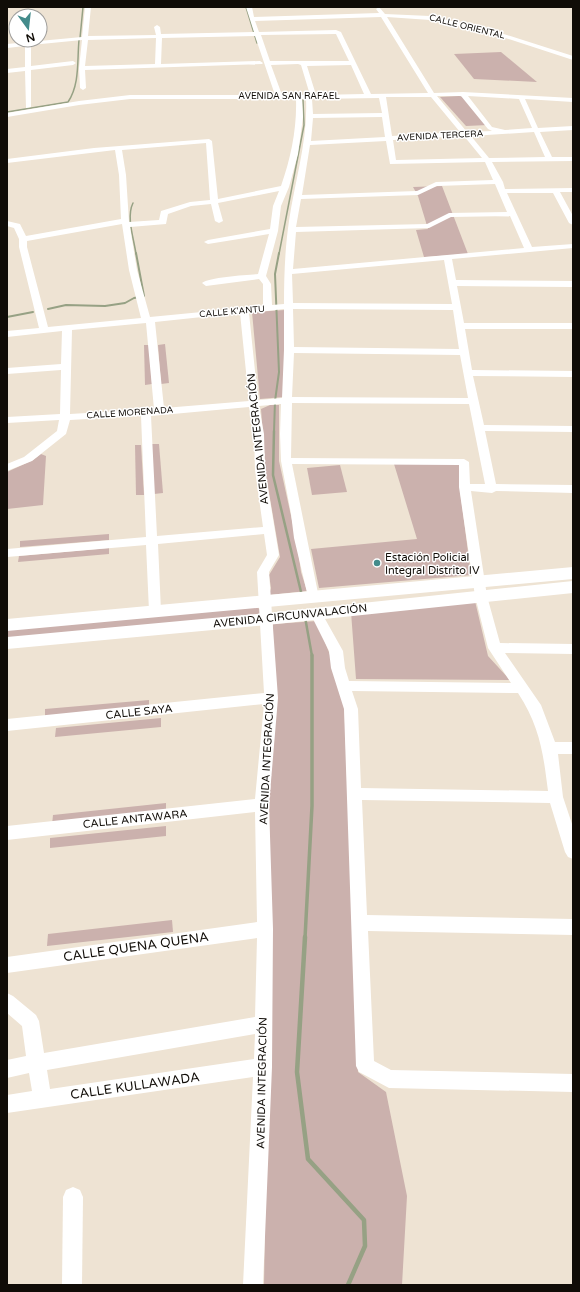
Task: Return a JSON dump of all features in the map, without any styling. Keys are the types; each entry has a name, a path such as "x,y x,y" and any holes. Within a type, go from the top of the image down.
{"main road":[{"name":"AVENIDA CIRCUNVALACIÓN","path":"480,590 573,573"},
{"name":"AVENIDA CIRCUNVALACIÓN","path":"7,625 264,602 307,606 480,590 573,587"},
{"name":"AVENIDA CIRCUNVALACIÓN","path":"7,643 267,619 307,606"}],"street":[{"path":"83,88 82,68 88,7"},
{"path":"243,7 268,63 275,96"},
{"path":"249,7 260,63 275,96"},
{"path":"378,7 432,94 488,161 499,182 529,250"},
{"name":"CALLE ORIENTAL","path":"252,19 382,15 430,18 488,31 573,58"},
{"path":"157,27 159,36 158,66"},
{"path":"48,42 85,38 336,32 339,33 368,95"},
{"path":"28,48 28,107"},
{"path":"7,71 73,63"},
{"path":"82,68 260,63"},
{"path":"268,63 353,63"},
{"path":"277,307 288,272 297,197 308,141 311,96 304,64"},
{"path":"463,94 490,128 506,132"},
{"name":"AVENIDA SAN RAFAEL","path":"7,115 79,103 130,97 463,94 573,100"},
{"path":"382,95 393,162 573,158"},
{"path":"298,96 300,117 294,154 285,187 277,206 274,231 262,276 277,307 289,350 288,400 285,434 286,461 297,514 307,606 336,651 338,668 345,686 351,709 365,1066 389,1079 573,1083"},
{"path":"521,97 549,159"},
{"path":"310,116 386,115"},
{"name":"AVENIDA TERCERA","path":"308,141 464,132 506,132 573,124"},
{"name":"AVENIDA TERCERA","path":"464,132 490,128 573,128"},
{"path":"7,157 41,153 118,149 209,141 214,201 219,221"},
{"path":"118,149 121,159 126,223 136,291 148,320 159,412"},
{"path":"7,161 94,150"},
{"path":"297,197 418,193 436,184 499,182"},
{"path":"23,239 126,223 163,222 164,214 190,204 214,201 285,187"},
{"path":"555,190 573,223"},
{"path":"503,191 573,190"},
{"path":"292,230 429,226 449,215 512,214"},
{"path":"7,223 18,226 23,239 23,247 44,330"},
{"path":"208,242 274,231"},
{"path":"288,272 573,246"},
{"path":"448,258 473,401 492,488"},
{"path":"206,283 262,276"},
{"path":"453,283 573,284"},
{"name":"CALLE K'ANTU","path":"7,334 277,307 457,307"},
{"name":"AVENIDA INTEGRACIÓN","path":"244,310 254,404 259,434 260,470 273,555 263,572 272,698 262,805 265,929 263,1067 253,1285"},
{"path":"460,326 573,326"},
{"path":"7,468 28,459 62,432 65,417 67,328"},
{"path":"289,350 465,352"},
{"path":"7,371 66,367"},
{"path":"468,373 573,374"},
{"name":"CALLE MORENADA","path":"7,420 146,413 288,400 473,401"},
{"path":"146,413 155,611"},
{"path":"479,428 573,429"},
{"path":"286,461 464,462 465,487 480,590 495,648 536,709 550,748 556,797 573,852"},
{"path":"465,487 573,489"},
{"path":"7,553 269,530"},
{"path":"495,648 573,649"},
{"path":"345,686 522,688"},
{"name":"CALLE SAYA","path":"7,726 272,698"},
{"path":"550,748 573,748"},
{"path":"355,794 556,797"},
{"name":"CALLE ANTAWARA","path":"7,833 262,805"},
{"path":"360,923 573,927"},
{"name":"CALLE QUENA QUENA","path":"7,965 265,929"},
{"path":"7,1002 30,1021 42,1099"},
{"path":"7,1070 36,1063 263,1024"},
{"name":"CALLE KULLAWADA","path":"7,1104 263,1067"},
{"path":"72,1285 73,1197"}],"shaded area":[{"path":"501,52 537,82 474,79 454,54"},
{"path":"440,97 466,97 488,125 466,126"},
{"path":"442,186 468,254 424,257 416,230 428,229 418,196 413,187"},
{"path":"285,310 284,397 260,399 252,312"},
{"path":"165,344 169,383 161,384 158,345"},
{"path":"144,345 149,345 152,384 145,385"},
{"path":"270,405 279,405 279,461 297,543 301,572 307,591 269,595 271,588 269,575 280,557 266,475 261,409"},
{"path":"151,444 159,444 163,493 154,494"},
{"path":"135,445 141,445 144,495 136,495"},
{"path":"41,454 46,456 43,505 7,509 7,472 33,460"},
{"path":"462,462 459,482 471,575 319,588 311,549 417,539 394,464"},
{"path":"340,465 347,492 312,495 307,468"},
{"path":"109,534 109,540 20,547 20,541"},
{"path":"109,548 109,554 18,562 19,556"},
{"path":"475,601 488,656 510,680 356,679 351,612"},
{"path":"256,607 260,609 260,613 257,615 7,639 7,630"},
{"path":"317,621 344,698 358,1072 386,1092 407,1196 402,1285 264,1285 270,928 269,800 273,624"},
{"path":"149,700 149,708 45,718 45,709"},
{"path":"161,718 161,727 55,737 56,728"},
{"path":"166,803 166,813 52,825 53,815"},
{"path":"166,826 166,836 50,848 50,838"},
{"path":"172,920 173,932 47,946 48,934"}],"waterway":[{"path":"80,38 83,7"},
{"path":"246,7 257,43"},
{"path":"7,112 68,102 72,95 76,80 79,40"},
{"path":"279,254 304,125 303,100"},
{"path":"133,203 130,221 136,254"},
{"path":"48,309 66,305 105,306 125,303 134,298 144,296 136,253"},
{"path":"274,432 275,401 279,372 275,274 279,253"},
{"path":"7,317 33,312"},
{"path":"274,431 273,475 302,596"},
{"path":"305,617 312,656"},
{"path":"305,938 312,806 312,656"},
{"path":"305,937 297,1072 308,1159 364,1220 365,1246 348,1285"}],"place":[{"name":"Estación Policial Integral Distrito IV","path":"377,563"}]}
